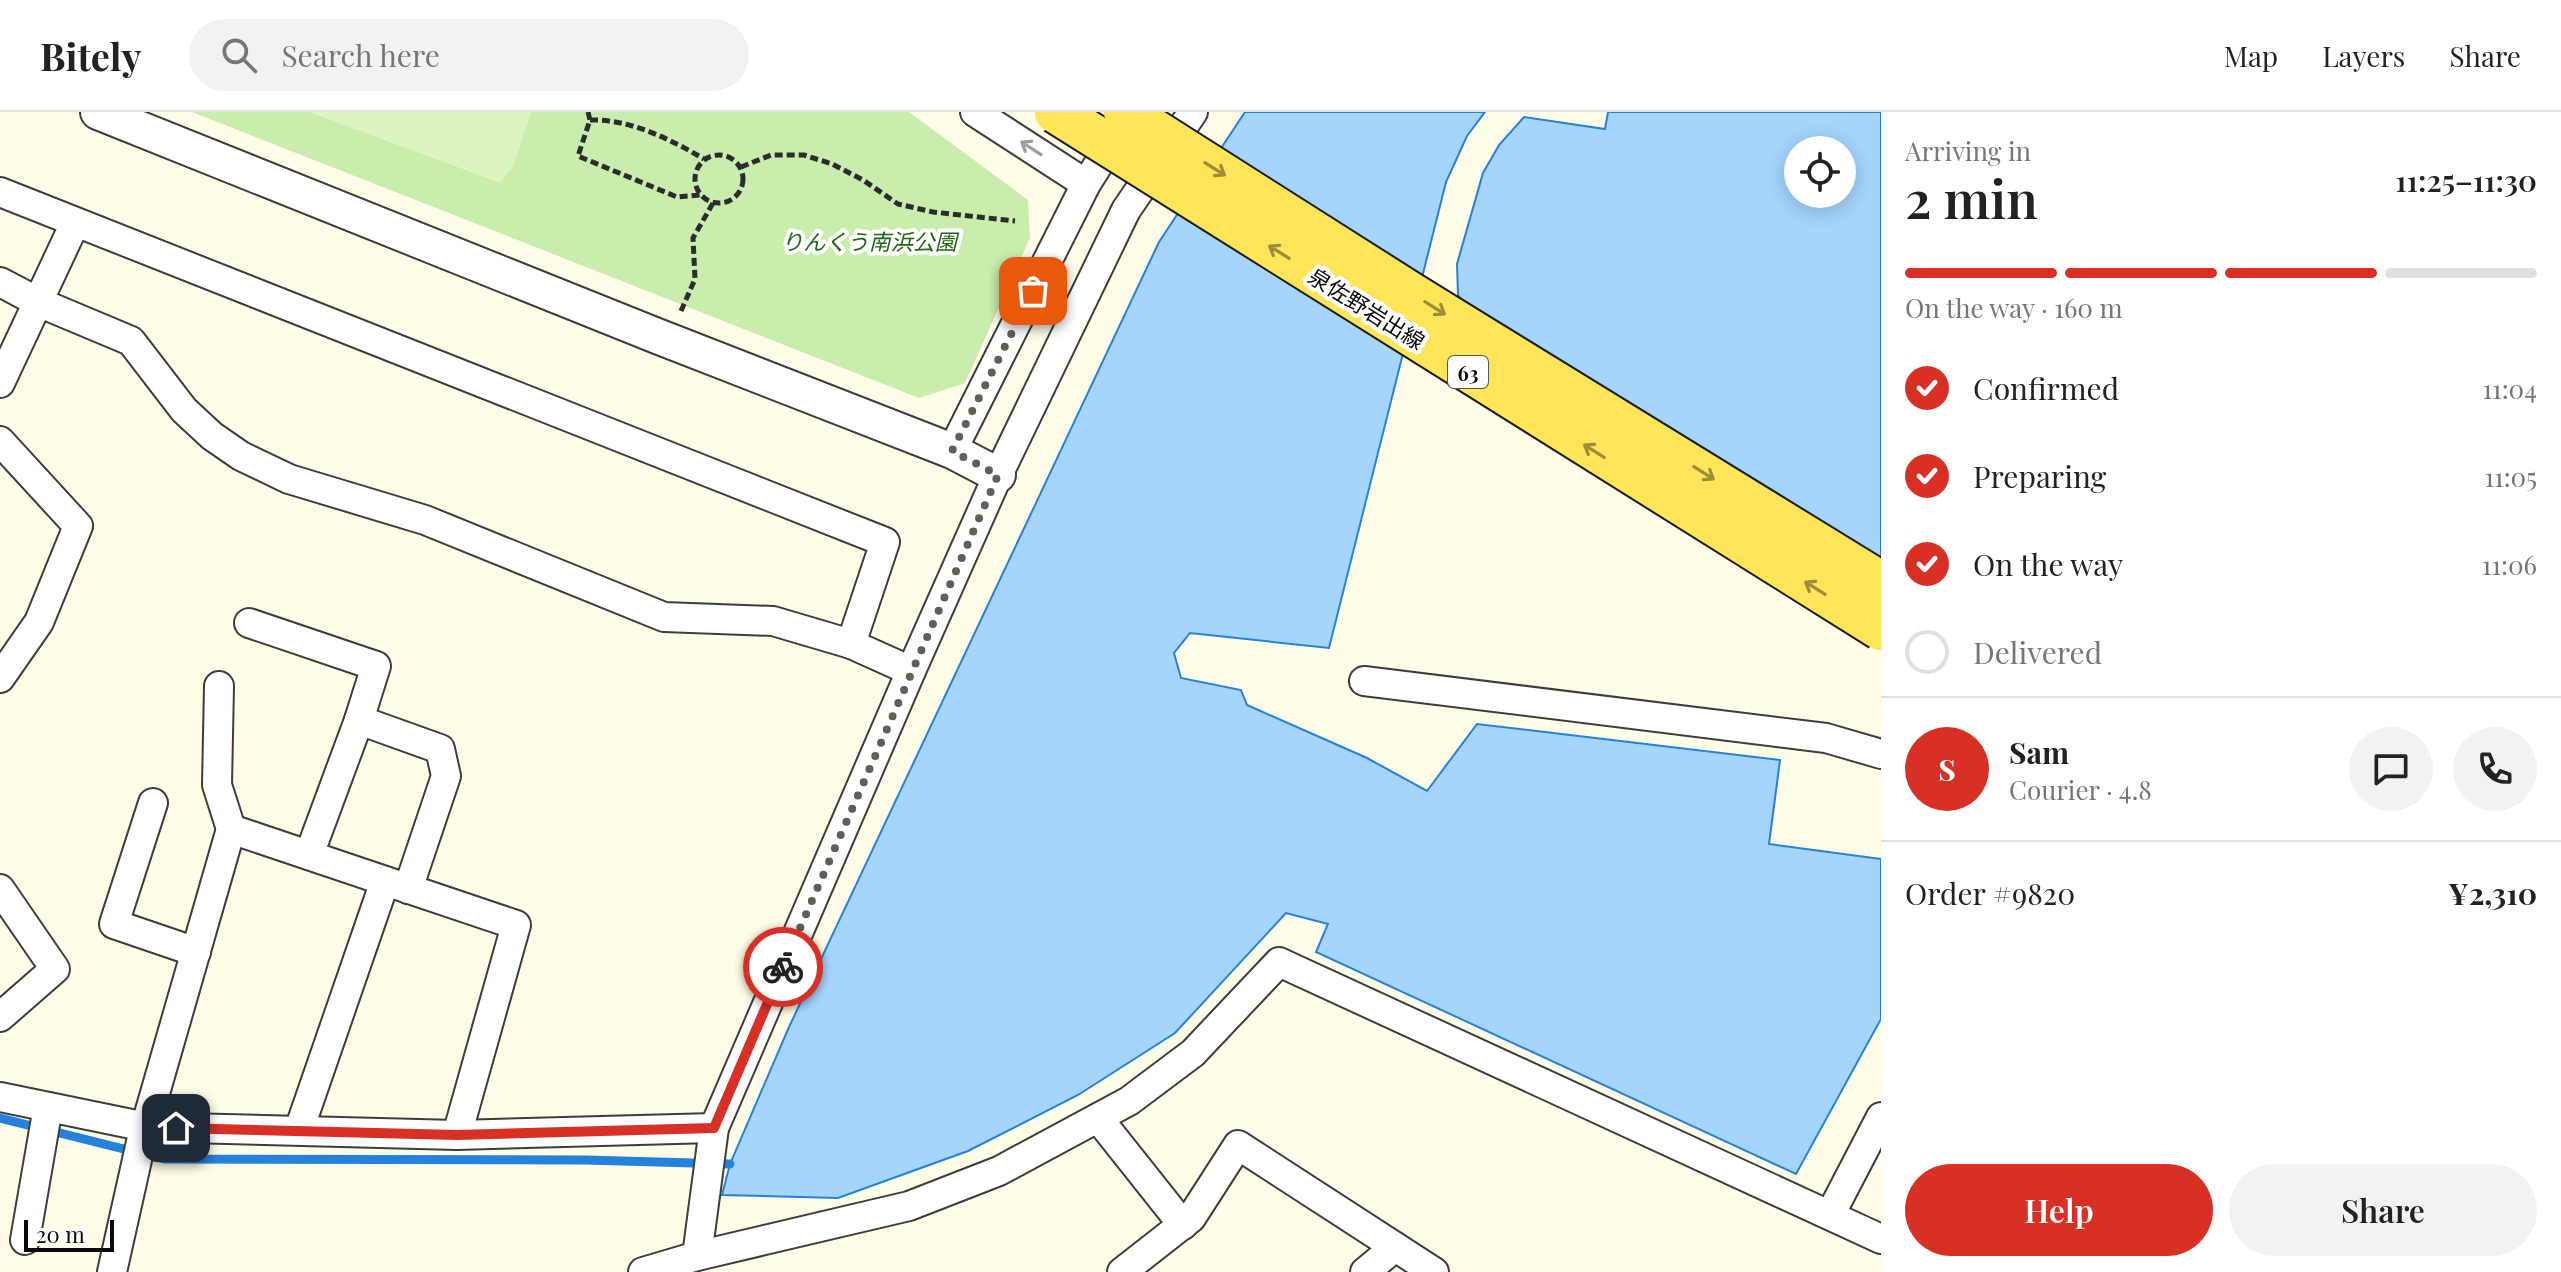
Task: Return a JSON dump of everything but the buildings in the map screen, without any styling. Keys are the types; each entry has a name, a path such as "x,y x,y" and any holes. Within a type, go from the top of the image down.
{"main road":[{"name":"泉佐野岩出線","path":"1056,112 1881,629"},
{"name":"泉佐野岩出線","path":"1128,112 1400,286 1881,583"}],"street":[{"path":"98,112 952,451 998,475"},
{"path":"975,112 1086,184"},
{"path":"952,451 1086,184 1128,112"},
{"path":"697,1256 714,1128 911,671 998,475 1126,210 1193,112"},
{"path":"0,192 885,542 851,644"},
{"path":"0,383 75,223"},
{"path":"0,282 38,302 131,341 184,410 212,436 241,456 289,479 425,520 664,617 773,621 851,644 911,671"},
{"path":"0,441 78,526 39,622 0,678"},
{"path":"249,623 376,666 309,855"},
{"path":"1364,681 1826,738 1881,754"},
{"path":"112,1272 141,1145 231,829 217,785 219,686"},
{"path":"299,1130 397,885 446,776 440,749 359,720"},
{"path":"153,803 114,924 196,952"},
{"path":"231,829 516,925 457,1135"},
{"path":"0,889 55,969 0,1017"},
{"path":"643,1272 697,1256 909,1206 999,1171 1129,1101 1193,1053 1279,962 1881,1239"},
{"path":"0,1097 48,1107 141,1145 299,1130 457,1135 714,1128"},
{"path":"25,1240 48,1107"},
{"path":"1830,1215 1881,1117"},
{"path":"1098,1118 1183,1225"},
{"path":"1122,1272 1191,1218 1238,1145 1434,1272"},
{"path":"1365,1272 1395,1247"}],"path":[{"path":"588,112 590,120 578,156 677,197 700,195 713,203 732,200 743,186 741,167 731,157 717,154 704,159 695,176 700,195"},
{"path":"590,120 613,119 678,144 704,159"},
{"path":"741,167 771,155 804,155 832,164 863,180 898,204 933,212 1015,221"},
{"path":"679,316 695,279 693,238 713,203"}],"green space":[{"name":"りんくう南浜公園","path":"192,112 909,112 1028,200 1030,238 965,383 919,398"},
{"path":"309,112 531,112 513,167 500,183"}],"water":[{"path":"1245,112 1485,112 1467,136 1446,182 1329,648 1190,633 1174,653 1181,678 1241,690 1247,705 1367,758 1427,791 1477,724 1780,760 1769,844 1881,859 1881,1019 1796,1174 1316,952 1328,924 1286,913 1175,1033 1078,1095 968,1151 838,1198 722,1195 730,1164 789,1027 1159,242"},
{"path":"1608,112 1881,112 1881,569 1479,328 1458,295 1457,264 1483,173 1499,145 1524,117 1605,129"}],"waterway":[{"path":"0,1118 164,1159 585,1160 730,1164"}],"way so far":[{"path":"783,967 998,475 952,451 1033,291"}],"route":[{"path":"176,1128 457,1135 714,1128 783,967"}]}
